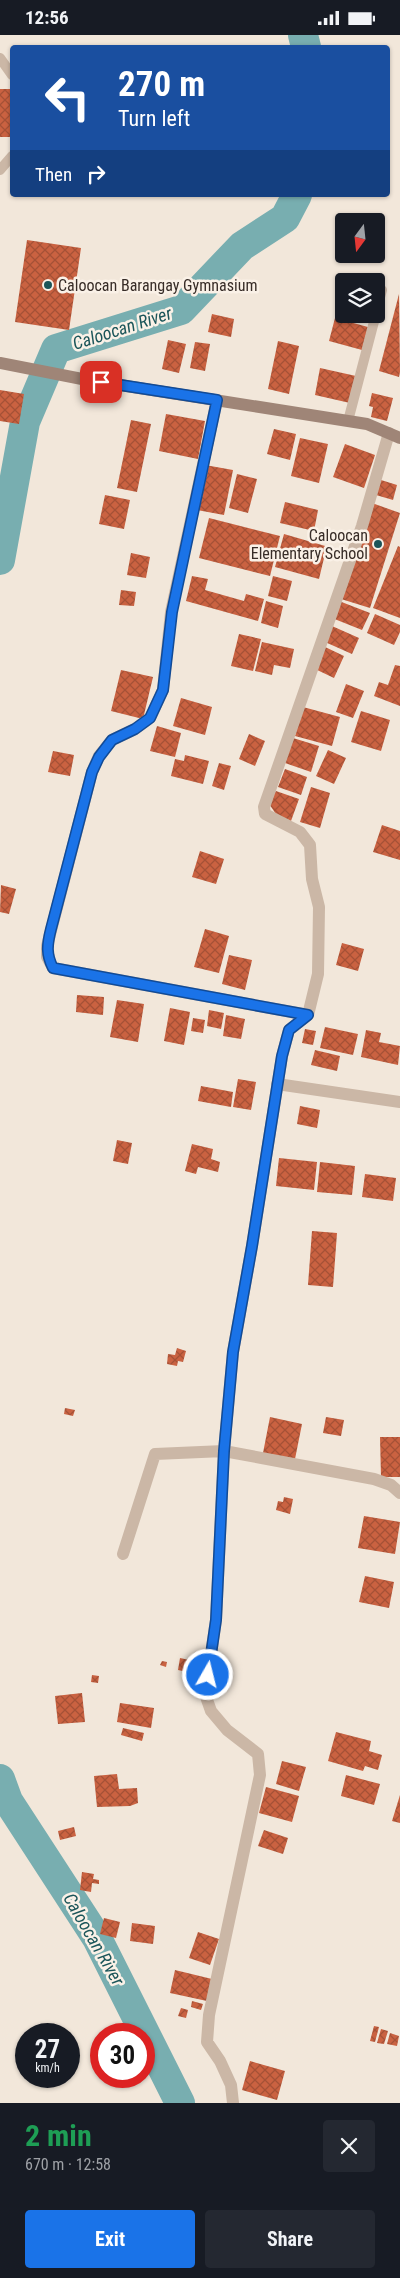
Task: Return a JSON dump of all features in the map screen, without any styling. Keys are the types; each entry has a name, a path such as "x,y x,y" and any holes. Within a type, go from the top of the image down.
{"main road":[{"path":"0,363 82,379 348,421 367,425 395,435"}],"street":[{"path":"217,400 172,612 163,690 150,718 135,729 112,740 99,757 92,772 51,929 47,946 47,957 53,968 308,1015"},
{"path":"233,2103 231,2085 208,2042 209,2015 260,1775 258,1754 227,1730 211,1711 206,1694 216,1620 224,1451 233,1352 252,1246 277,1084 289,1030 308,1015 318,973 320,923 319,907 312,879 310,845 300,832 265,815 264,807 395,435"},
{"path":"277,1084 400,1102"},
{"path":"123,1554 155,1454 224,1451 374,1479 391,1485 400,1493"}],"lane":[{"path":"0,58 10,72"},
{"path":"0,169 10,158"},
{"path":"348,421 373,323"}],"building":[{"path":"0,89 10,89 10,137 0,137"},
{"name":"Caloocan Barangay Gymnasium","path":"27,240 81,248 69,330 15,322"},
{"path":"399,294 400,372 399,377 379,371"},
{"path":"212,314 234,319 231,337 208,332"},
{"path":"335,318 335,323 353,323 368,327 362,350 329,341"},
{"path":"168,340 186,344 179,373 162,369"},
{"path":"278,341 299,346 289,394 268,389"},
{"path":"195,342 210,344 205,371 190,368"},
{"path":"320,368 356,376 350,403 315,395"},
{"path":"0,390 24,394 19,424 0,421"},
{"path":"372,393 393,398 387,421 371,417 373,407 369,406"},
{"path":"166,414 205,421 198,459 159,451"},
{"path":"131,420 151,424 137,492 117,488"},
{"path":"274,429 296,434 290,460 267,454"},
{"path":"300,438 328,444 319,483 291,476"},
{"path":"345,444 375,455 364,488 333,477"},
{"path":"205,465 233,470 224,515 197,510"},
{"path":"237,474 257,479 248,513 229,508"},
{"path":"381,480 397,485 393,500 376,495"},
{"path":"105,495 130,500 124,529 99,524"},
{"path":"285,502 318,510 314,531 280,523"},
{"path":"372,503 400,513 370,608 341,599"},
{"path":"209,518 280,536 270,576 199,558"},
{"path":"284,534 332,548 329,560 324,558 319,579 275,567"},
{"path":"398,546 400,547 400,618 373,608"},
{"path":"131,553 150,557 146,578 127,575"},
{"path":"192,576 208,579 205,590 244,601 246,594 264,599 258,621 186,601"},
{"path":"273,576 292,581 287,601 268,596"},
{"path":"121,590 136,592 134,606 119,605"},
{"path":"266,601 283,606 278,628 261,623"},
{"path":"339,601 370,613 362,630 332,618"},
{"path":"375,614 400,625 400,632 394,645 367,633"},
{"path":"332,626 359,638 352,654 325,642"},
{"path":"239,634 261,639 253,671 231,666"},
{"path":"262,642 294,649 290,668 274,665 272,675 255,671"},
{"path":"323,646 344,656 334,678 313,668"},
{"path":"395,665 400,666 400,706 374,696 379,682 388,685"},
{"path":"121,670 153,677 143,719 111,711"},
{"path":"346,684 364,691 353,718 336,712"},
{"path":"181,698 212,707 205,735 173,726"},
{"path":"303,707 340,717 332,746 295,736"},
{"path":"361,711 390,720 381,751 351,742"},
{"path":"157,726 181,733 175,757 150,751"},
{"path":"249,734 265,741 255,766 239,759"},
{"path":"293,738 319,746 311,772 285,763"},
{"path":"328,750 346,758 334,784 316,776"},
{"path":"53,751 74,755 70,776 48,772"},
{"path":"185,755 209,761 203,784 171,776 175,759 184,761"},
{"path":"219,763 231,766 224,790 212,786"},
{"path":"285,769 307,777 301,795 278,787"},
{"path":"311,787 330,793 320,828 300,822"},
{"path":"276,791 299,799 291,821 276,814 267,801"},
{"path":"382,825 400,831 400,860 373,852"},
{"path":"200,851 224,859 216,884 192,877"},
{"path":"1,885 16,889 9,914 0,912"},
{"path":"205,929 229,936 219,973 194,967"},
{"path":"342,943 364,949 358,971 336,965"},
{"path":"229,955 252,960 245,990 222,984"},
{"path":"77,995 104,997 103,1015 76,1012"},
{"path":"117,1000 144,1004 138,1042 110,1037"},
{"path":"170,1008 190,1012 184,1045 164,1041"},
{"path":"209,1010 224,1013 221,1029 207,1026"},
{"path":"226,1015 245,1019 241,1039 223,1036"},
{"path":"193,1018 205,1020 203,1033 191,1031"},
{"path":"325,1027 358,1034 353,1055 320,1048"},
{"path":"305,1029 316,1031 313,1045 302,1043"},
{"path":"366,1030 381,1033 379,1042 400,1046 398,1065 361,1057"},
{"path":"315,1050 340,1056 337,1071 311,1065"},
{"path":"238,1079 256,1082 251,1110 233,1107"},
{"path":"201,1086 233,1092 231,1107 198,1101"},
{"path":"300,1106 320,1110 317,1128 297,1124"},
{"path":"117,1140 132,1143 128,1164 113,1161"},
{"path":"192,1144 213,1149 211,1159 220,1162 218,1172 198,1167 196,1174 185,1171"},
{"path":"279,1158 317,1162 314,1190 276,1186"},
{"path":"320,1162 355,1166 352,1195 317,1192"},
{"path":"365,1174 396,1178 393,1201 362,1197"},
{"path":"312,1231 337,1233 333,1287 308,1285"},
{"path":"177,1348 186,1351 183,1362 178,1361 177,1366 167,1364 168,1354 175,1355"},
{"path":"65,1408 75,1410 73,1416 64,1414"},
{"path":"270,1417 302,1424 295,1459 263,1453"},
{"path":"326,1417 344,1420 341,1436 323,1433"},
{"path":"380,1437 400,1437 400,1477 381,1477"},
{"path":"284,1497 293,1499 290,1514 276,1510 278,1501 283,1502"},
{"path":"364,1516 400,1522 395,1554 358,1548"},
{"path":"365,1576 394,1582 389,1608 359,1602"},
{"path":"180,1658 189,1660 187,1672 178,1670"},
{"path":"162,1661 167,1662 166,1667 160,1665"},
{"path":"92,1675 99,1676 98,1683 91,1682"},
{"path":"82,1693 85,1722 58,1724 55,1696"},
{"path":"120,1703 154,1708 151,1728 117,1722"},
{"path":"123,1728 144,1733 142,1741 121,1735"},
{"path":"336,1732 371,1741 369,1751 382,1755 378,1770 365,1766 363,1771 328,1761"},
{"path":"282,1761 306,1767 299,1791 276,1784"},
{"path":"117,1774 119,1789 137,1788 138,1803 130,1806 97,1807 94,1776"},
{"path":"346,1775 380,1784 374,1805 341,1796"},
{"path":"266,1787 299,1796 292,1822 259,1813"},
{"path":"400,1795 400,1823 392,1821"},
{"path":"74,1827 76,1836 60,1840 58,1831"},
{"path":"264,1830 288,1838 283,1854 258,1846"},
{"path":"82,1872 94,1874 93,1879 99,1880 99,1884 92,1883 91,1892 80,1890"},
{"path":"104,1918 120,1922 116,1938 100,1934"},
{"path":"132,1923 155,1926 153,1944 130,1941"},
{"path":"198,1932 219,1939 210,1965 189,1958"},
{"path":"175,1970 212,1979 207,2001 170,1993"},
{"path":"192,2001 203,2004 201,2010 191,2007"},
{"path":"181,2008 188,2010 186,2018 178,2016"},
{"path":"374,2026 379,2027 375,2042 370,2041"},
{"path":"381,2029 388,2031 384,2044 377,2043"},
{"path":"390,2033 399,2036 397,2046 387,2044"},
{"path":"250,2061 285,2071 277,2100 242,2090"}],"waterway":[{"name":"Caloocan River","path":"303,35 306,45"},
{"name":"Caloocan River","path":"0,560 25,422 56,349 181,310 242,246 285,218 296,197"},
{"name":"Caloocan River","path":"0,1779 8,1801 97,1938 180,2103"}],"place":[{"name":"Caloocan Barangay Gymnasium","path":"48,285"},
{"name":"Caloocan Elementary School","path":"378,544"}],"route":[{"path":"101,382 217,400 172,612 163,690 150,718 135,729 112,740 99,757 92,772 51,929 47,946 47,957 53,968 308,1015 289,1030 282,1056 233,1352 224,1451 216,1620 208,1675"}]}
